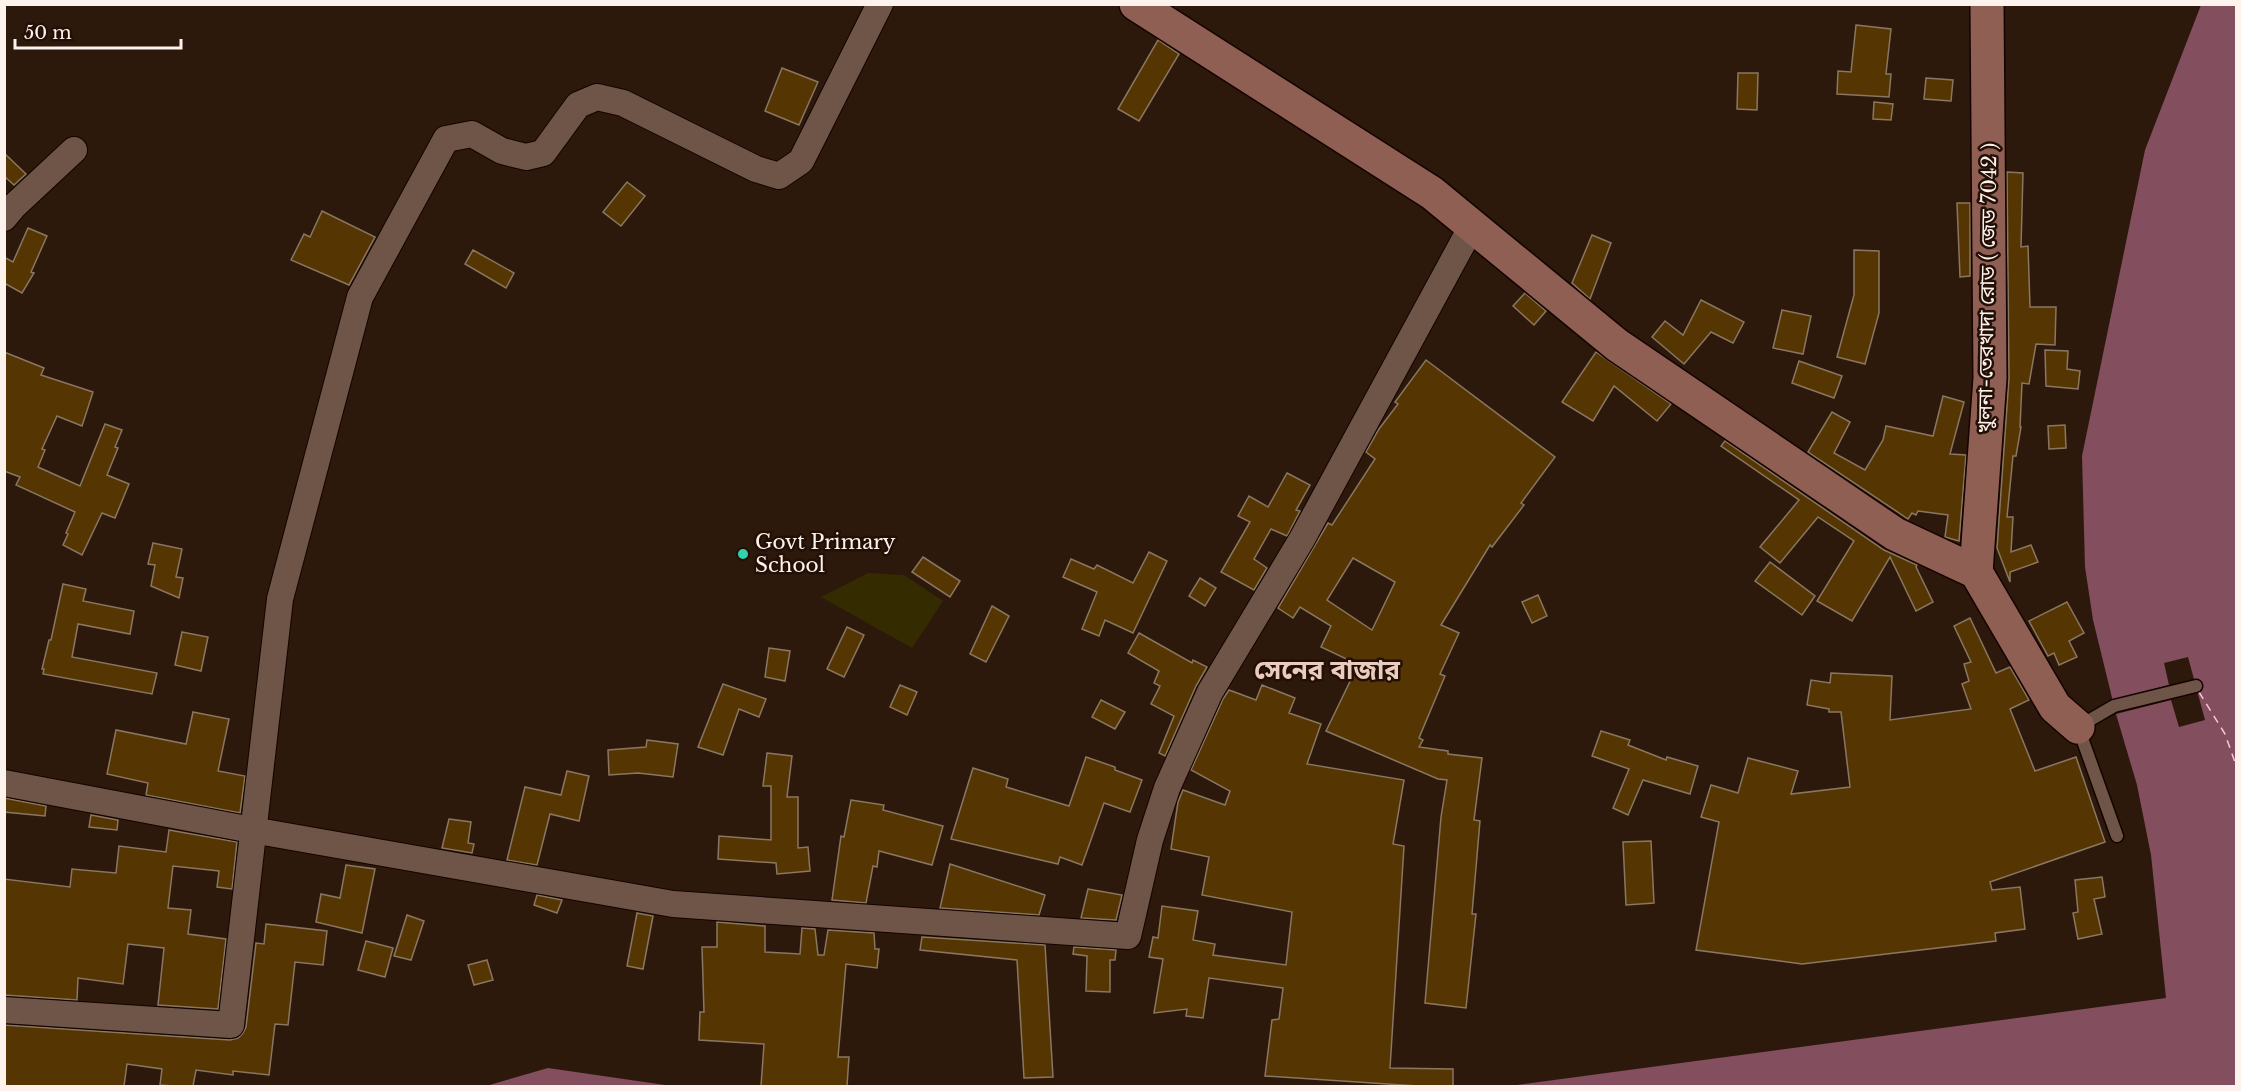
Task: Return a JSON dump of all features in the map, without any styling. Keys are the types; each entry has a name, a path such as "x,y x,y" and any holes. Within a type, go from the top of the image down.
{"main road":[{"path":"1136,4 1432,193 1626,351 1895,534 1976,572 2055,707 2078,727"},
{"name":"খুলনা-তেরখাদা রোড ( জেড 7042 )","path":"1976,572 1990,378 1987,4"}],"street":[{"path":"4,1010 231,1025 280,599 360,297 446,139 472,134 502,151 526,157 543,153 578,105 597,97 623,103 756,169 779,176 801,161 880,4"},
{"path":"4,218 74,150"},
{"path":"4,783 252,830 673,904 1128,936 1150,840 1163,798 1210,692 1302,539 1472,226"}],"lane":[{"path":"2117,836 2078,727 2114,706 2196,686"}],"shaded area":[{"path":"2201,5 2236,5 2236,1086 1510,1086 2166,998 2151,855 2137,785 2116,714 2093,620 2085,567 2082,456 2145,150"},
{"path":"868,573 904,575 943,601 912,648 821,597"},
{"path":"548,1068 672,1086 486,1086"}],"pier":[{"path":"2188,657 2205,720 2179,727 2171,700 2116,714 2113,700 2169,685 2164,663"}],"building":[{"path":"1856,25 1891,29 1886,74 1891,74 1889,97 1837,94 1838,71 1851,72"},
{"path":"1158,40 1179,54 1139,121 1118,109"},
{"path":"782,68 818,82 799,125 765,111"},
{"path":"1738,73 1758,73 1757,110 1737,109"},
{"path":"1926,78 1953,80 1951,101 1924,99"},
{"path":"1874,102 1893,104 1891,120 1873,119"},
{"path":"4,153 26,174 14,185 4,176"},
{"path":"2007,172 2023,173 2021,247 2028,246 2030,307 2056,307 2055,345 2036,344 2029,384 2022,383 2021,427 2016,456 2013,456 2007,517 2013,517 2011,552 2031,545 2038,562 2010,572 2010,582 1997,548 2009,378"},
{"path":"627,182 645,196 621,226 603,212"},
{"path":"1957,203 1970,203 1970,276 1960,277"},
{"path":"322,211 375,237 349,285 291,260 304,234 310,237"},
{"path":"28,228 47,236 31,272 34,273 22,293 4,283 4,257 13,262"},
{"path":"1592,235 1611,243 1590,299 1572,283"},
{"path":"473,250 514,273 506,288 465,264"},
{"path":"1854,250 1879,251 1879,313 1865,364 1837,357 1854,295"},
{"path":"1525,293 1546,311 1534,325 1513,306"},
{"path":"1701,300 1744,322 1733,343 1711,332 1684,364 1652,337 1665,321 1683,335"},
{"path":"1782,310 1811,316 1803,354 1773,348"},
{"path":"2045,350 2068,351 2067,369 2080,371 2078,389 2046,386"},
{"path":"4,352 44,368 41,375 93,392 82,426 57,416 42,449 45,450 38,467 80,486 105,424 122,430 115,447 118,448 107,475 129,484 115,518 102,513 82,555 63,545 75,512 16,485 20,477 4,471"},
{"path":"1596,352 1671,404 1657,421 1614,386 1593,421 1562,402"},
{"path":"1426,360 1555,457 1521,503 1524,505 1492,547 1490,545 1441,625 1459,633 1440,674 1445,676 1419,738 1423,740 1419,747 1448,751 1448,754 1482,758 1474,820 1480,821 1472,914 1476,914 1466,1008 1425,1003 1441,817 1447,780 1438,779 1326,731 1357,667 1353,666 1355,663 1321,647 1331,626 1300,607 1293,618 1278,608 1328,523 1332,525 1375,459 1366,452 1379,429 1398,404 1395,402","holes":["1353,558 1395,582 1372,630 1327,600"]},
{"path":"1799,361 1842,376 1834,398 1792,383"},
{"path":"1943,396 1964,402 1950,454 1966,455 1959,541 1945,537 1948,515 1918,511 1916,515 1912,513 1908,519 1808,452 1832,412 1850,422 1834,453 1865,470 1883,440 1886,426 1933,436"},
{"path":"2065,425 2066,448 2049,449 2048,426"},
{"path":"1725,441 1884,550 1917,565 1933,602 1916,611 1890,557 1852,621 1817,601 1854,541 1818,517 1780,563 1760,547 1799,500 1721,446"},
{"path":"1287,473 1310,485 1296,510 1300,511 1287,536 1271,529 1254,559 1267,568 1254,590 1221,572 1250,522 1238,516 1249,496 1268,507"},
{"path":"153,543 182,549 176,577 183,578 179,598 151,586 155,565 148,564"},
{"path":"1149,552 1167,561 1133,633 1105,620 1099,636 1082,629 1097,592 1063,577 1071,559 1094,569 1097,565 1133,583"},
{"path":"923,557 960,581 950,597 912,572"},
{"path":"1770,562 1815,596 1802,615 1755,581"},
{"path":"1200,578 1216,588 1205,606 1189,596"},
{"path":"63,584 86,589 83,601 134,611 130,634 78,624 72,657 157,673 152,694 43,674 44,669 42,669"},
{"path":"1538,595 1547,616 1532,623 1522,602"},
{"path":"2067,602 2084,633 2069,641 2077,657 2059,665 2054,653 2048,656 2029,621"},
{"path":"992,606 1009,616 986,662 970,654"},
{"path":"1970,618 1996,673 2010,667 2029,700 2010,709 2035,771 2076,757 2105,842 1990,882 1992,890 2020,887 2025,929 1995,933 1996,941 1802,964 1696,950 1719,822 1701,817 1711,785 1738,793 1748,758 1798,771 1791,794 1850,787 1841,712 1829,712 1829,709 1807,705 1811,680 1830,683 1831,673 1892,676 1890,720 1971,709 1962,684 1969,681 1964,664 1971,662 1954,626"},
{"path":"847,627 864,635 844,677 827,669"},
{"path":"182,632 208,637 201,671 175,665"},
{"path":"1139,633 1192,663 1193,660 1207,667 1196,686 1165,756 1159,753 1174,716 1151,704 1160,686 1154,683 1159,671 1128,653"},
{"path":"769,648 790,651 785,681 765,677"},
{"path":"723,684 766,699 759,717 739,709 723,755 698,747"},
{"path":"900,685 917,692 907,715 890,707"},
{"path":"1262,685 1295,698 1289,713 1321,724 1307,764 1404,780 1393,844 1404,846 1390,1068 1453,1069 1453,1086 1418,1086 1265,1076 1272,1020 1279,1019 1283,988 1209,978 1203,1018 1186,1016 1187,1009 1154,1013 1163,959 1149,957 1153,937 1158,938 1162,906 1198,911 1193,940 1215,944 1213,955 1286,965 1292,912 1202,895 1209,857 1171,849 1178,802 1183,790 1225,805 1230,791 1191,770 1223,699 1229,690 1256,700"},
{"path":"1101,700 1125,712 1115,729 1092,717"},
{"path":"193,712 229,719 218,771 245,776 240,813 146,795 148,783 107,774 116,730 186,744"},
{"path":"1601,731 1630,740 1628,745 1666,760 1667,757 1698,766 1690,794 1643,780 1628,815 1613,808 1629,769 1592,756"},
{"path":"647,740 678,744 673,777 638,773 609,775 608,750 646,747"},
{"path":"767,753 792,756 787,797 798,797 798,848 808,847 810,871 777,874 776,863 718,859 719,836 771,840 771,786 763,786"},
{"path":"1086,757 1142,780 1130,812 1104,803 1082,865 1060,857 1058,864 951,839 973,768 1008,779 1006,787 1069,806"},
{"path":"567,771 589,776 579,821 550,814 537,865 507,860 525,787 561,795"},
{"path":"4,798 46,806 45,816 4,812"},
{"path":"851,800 884,805 883,810 943,826 932,865 879,851 877,867 873,866 866,903 832,900 841,836 844,837"},
{"path":"91,815 118,820 117,830 89,827"},
{"path":"449,819 471,822 468,843 474,844 472,853 442,848"},
{"path":"169,830 237,842 232,889 217,887 219,871 173,866 168,908 191,910 188,934 226,939 218,1009 158,1005 164,948 128,944 123,984 78,978 77,1000 4,995 4,879 70,887 72,869 116,873 119,846 166,852"},
{"path":"1651,841 1654,903 1626,905 1623,842"},
{"path":"950,864 1045,895 1039,915 940,908"},
{"path":"346,865 375,869 362,933 316,922 321,894 340,898"},
{"path":"2102,877 2105,897 2094,899 2102,934 2078,939 2073,913 2078,912 2075,880"},
{"path":"1088,889 1122,895 1116,920 1081,918"},
{"path":"537,895 562,900 557,913 534,905"},
{"path":"637,913 653,916 643,969 627,966"},
{"path":"407,915 424,921 411,960 394,956"},
{"path":"717,922 765,926 765,952 800,954 802,928 815,929 818,955 824,955 828,930 874,933 875,949 879,949 877,968 846,964 838,1057 849,1057 847,1086 761,1086 764,1044 699,1040 700,1012 704,1012 702,947 717,947"},
{"path":"266,924 327,931 323,965 295,962 288,1025 275,1024 269,1075 233,1071 233,1075 196,1070 193,1086 160,1085 162,1069 127,1064 124,1086 4,1086 4,1025 230,1040 238,1038 246,1027 256,943 264,944"},
{"path":"922,937 1045,945 1053,1077 1024,1078 1017,960 920,950"},
{"path":"366,941 393,948 385,977 358,970"},
{"path":"1074,947 1116,950 1115,960 1110,960 1110,992 1086,991 1087,956 1073,954"},
{"path":"487,960 493,980 474,985 468,965"}],"ferry route":[{"path":"2199,692 2225,734 2236,765"}],"place":[{"name":"Govt Primary School","path":"743,554"}],"district":[{"name":"সেনের বাজার","path":"1327,670"}]}
